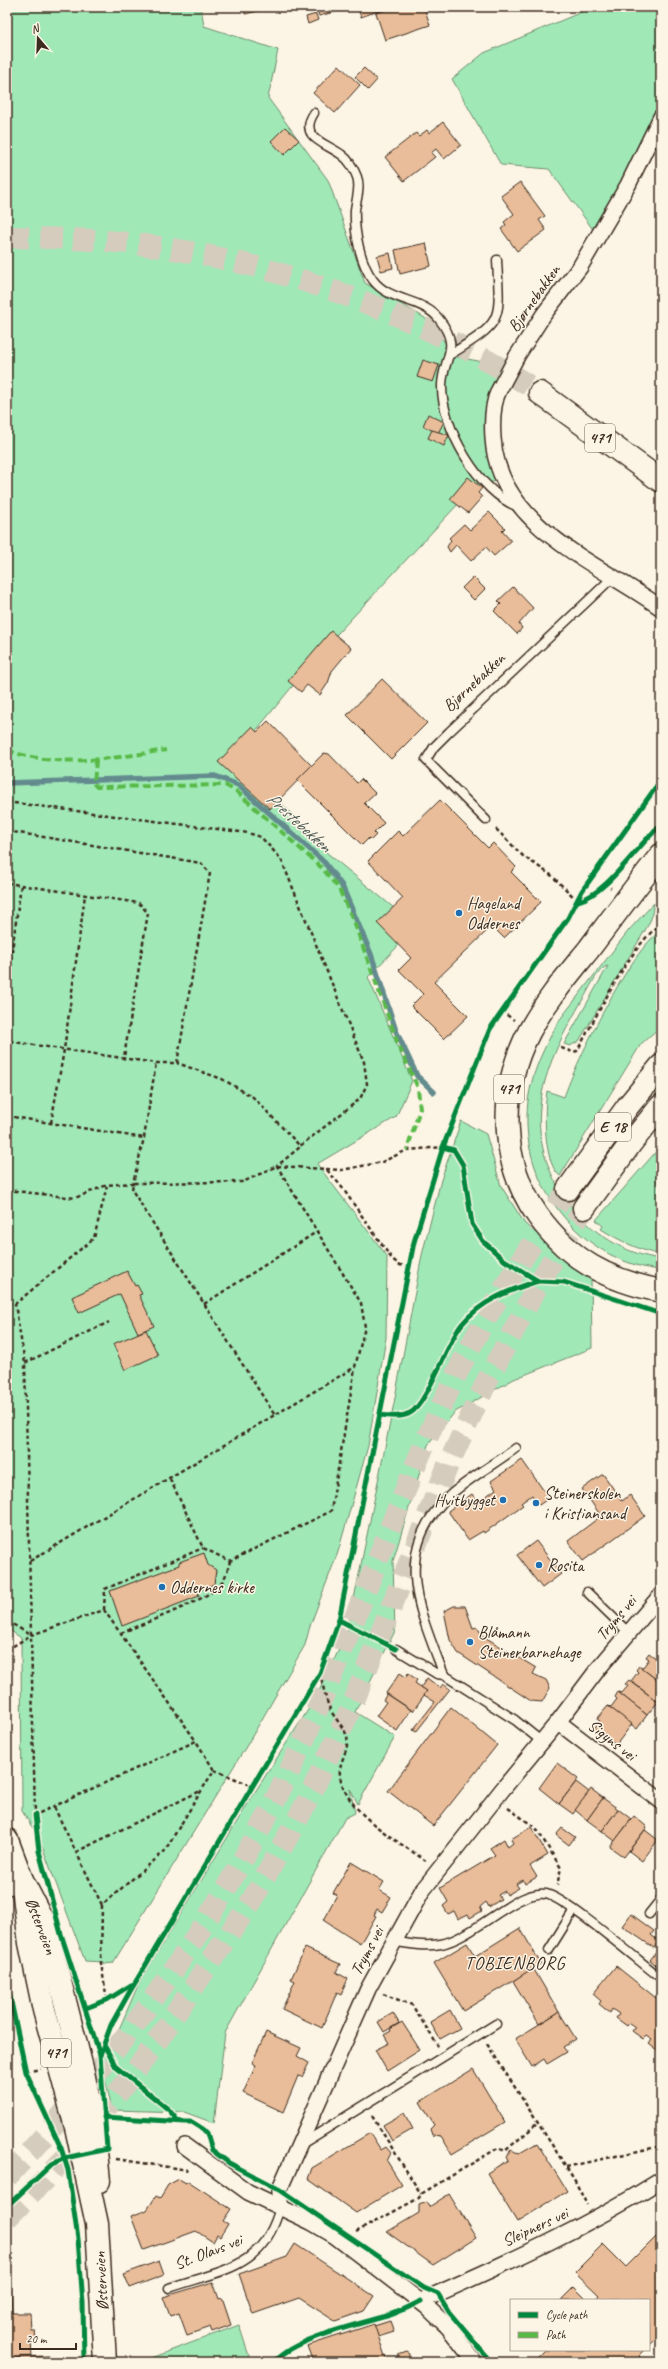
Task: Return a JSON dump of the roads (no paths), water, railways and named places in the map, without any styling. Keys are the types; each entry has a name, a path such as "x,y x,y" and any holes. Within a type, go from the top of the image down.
{"main road":[{"name":"471","path":"661,469 540,394 661,481"},
{"name":"471","path":"657,847 529,1032 518,1056 510,1084 507,1127 511,1156 522,1190 533,1209 560,1243 575,1256 607,1276 635,1286 661,1291"},
{"name":"471","path":"661,875 588,969 548,1024 530,1060 523,1086 520,1113 521,1140 531,1179 543,1202 559,1224 583,1246 601,1258 625,1270 661,1278"},
{"name":"E 18","path":"568,1189 628,1106 661,1066"},
{"name":"E 18","path":"584,1208 631,1143 661,1106"},
{"name":"471","path":"7,1840 15,1882"},
{"name":"Østerveien","path":"15,1882 42,1919 83,2072 97,2151 100,2189 98,2224 105,2362"}],"street":[{"name":"Bjørnebakken","path":"661,117 628,185 584,260 544,314 517,356 499,390 492,425 493,449 509,491 522,508 552,536 661,608"},
{"name":"Tryms vei","path":"280,2207 280,2188 368,1989 393,1941 422,1891 541,1741 558,1722 628,1632 661,1595"},
{"name":"Sigyns vei","path":"558,1722 661,1801"},
{"path":"185,2146 248,2192 311,2222 336,2236 421,2301 448,2327 475,2362"},
{"name":"Sleipners vei","path":"421,2301 534,2250 594,2220 661,2180"}],"lane":[{"name":"Bjørnebakken","path":"314,113 310,119 309,131 316,140 342,155 351,164 358,178 356,229 359,246 372,280 384,291 428,308 440,320 450,338 451,354 445,368 442,385 444,405 451,426 472,468 484,483 497,496 522,508"},
{"name":"Bjørnebakken","path":"451,354 479,337 496,319 499,305 498,260"},
{"name":"Bjørnebakken","path":"486,820 426,760 434,747 449,732 613,577"},
{"path":"444,1675 416,1592 413,1565 418,1544 428,1523 450,1496 516,1448"},
{"path":"586,1592 628,1632"},
{"path":"396,1649 437,1674 444,1675 515,1720 541,1741"},
{"path":"393,1941 422,1946 443,1944 472,1931 523,1898 536,1894 548,1894 574,1910 661,1978"},
{"path":"649,1914 661,1899"},
{"path":"549,1950 574,1910"},
{"path":"298,2147 496,2024"},
{"name":"St. Olavs vei","path":"169,2288 237,2265 250,2258 258,2252 271,2232 280,2207"}],"waterway":[{"name":"Prestebekken","path":"7,783 215,776 238,785 324,862 342,886 371,954 396,1031 417,1076 434,1092"}],"tunnel":[{"path":"7,237 128,243 181,251 235,262 289,276 343,294 446,338 494,364 540,393"},
{"path":"7,2177 83,2091 153,2000 217,1904 246,1854 299,1751 323,1697 410,1478 458,1371 496,1301 568,1189"},
{"path":"7,2218 77,2146 151,2050 253,1899 308,1800 351,1708 448,1465 489,1377 539,1283 584,1208"}],"place":[{"name":"Hageland Oddernes","path":"459,913"},
{"name":"Hvitbygget","path":"503,1500"},
{"name":"Steinerskolen i Kristiansand","path":"536,1503"},
{"name":"Rosita","path":"539,1565"},
{"name":"Oddernes kirke","path":"162,1587"},
{"name":"Blåmann Steinerbarnehage","path":"470,1642"}],"district":[{"name":"TOBIENBORG","path":"515,1963"}]}
